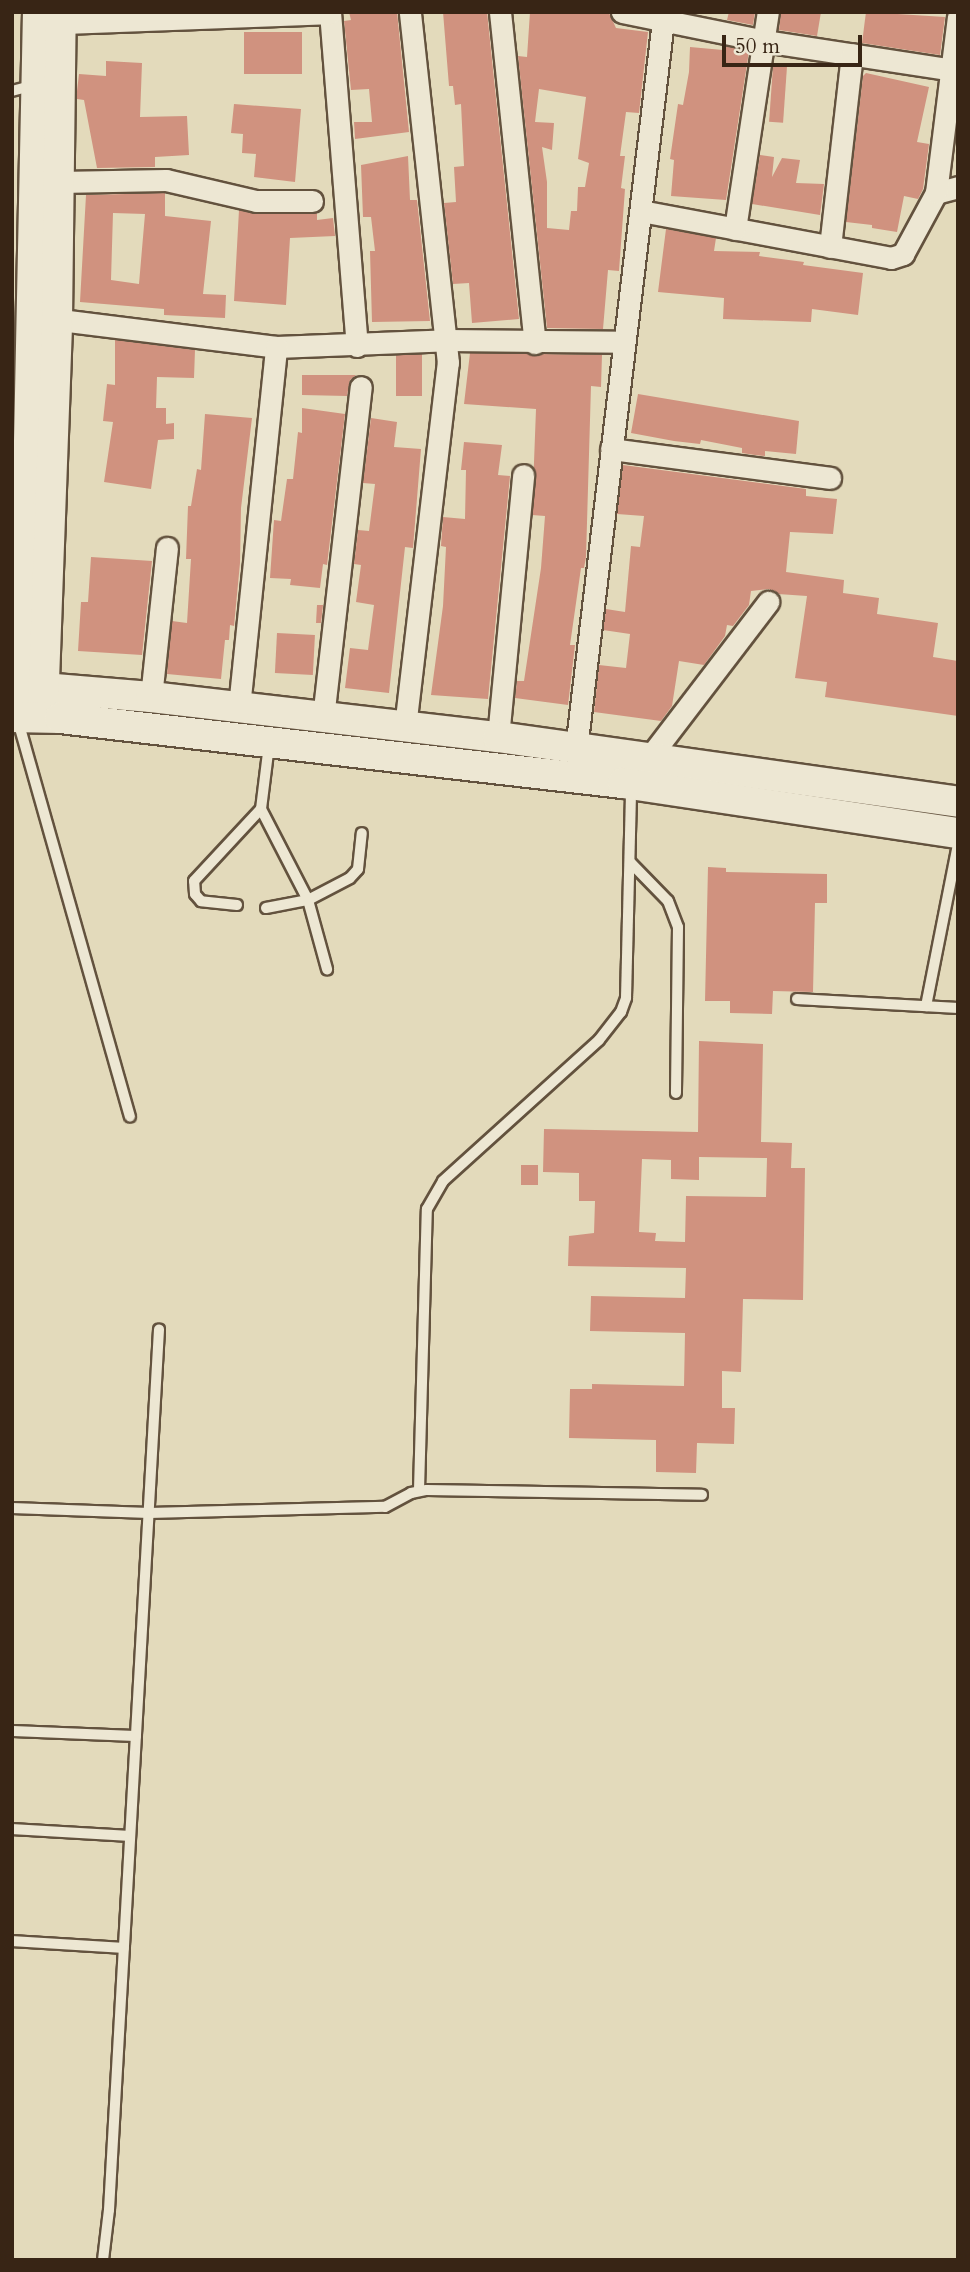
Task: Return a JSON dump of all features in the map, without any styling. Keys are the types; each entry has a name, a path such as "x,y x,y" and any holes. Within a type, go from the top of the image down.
{"main road":[{"path":"24,703 36,331 25,87 53,16"},
{"path":"24,703 21,457 36,331 59,182 53,16"},
{"path":"24,703 151,697 498,737 576,748 639,771 958,833"},
{"path":"24,703 269,742 639,771 958,802"}],"street":[{"path":"53,16 330,12 357,346"},
{"path":"405,727 447,386 447,340 410,12"},
{"path":"500,12 535,342"},
{"path":"622,12 664,16 764,41 953,69"},
{"path":"735,229 768,12"},
{"path":"576,748 664,16"},
{"path":"641,211 891,258 898,257 906,251 936,193 958,17"},
{"path":"830,247 852,54"},
{"path":"59,182 166,180 256,201 312,201"},
{"path":"936,193 958,187"},
{"path":"36,331 276,347 357,346 447,340 624,342"},
{"path":"239,708 276,347"},
{"path":"323,718 361,387"},
{"path":"611,449 830,478"},
{"path":"498,737 523,475"},
{"path":"151,697 167,548"},
{"path":"639,771 768,602"}],"lane":[{"path":"24,703 130,1116"},
{"path":"269,742 261,809 308,900 327,969"},
{"path":"419,1490 427,1209 443,1181 599,1040 621,1012 626,998 630,862 639,771"},
{"path":"237,905 201,901 195,894 194,881 261,809"},
{"path":"267,908 308,900 355,874 362,833"},
{"path":"926,1006 958,844"},
{"path":"630,862 668,901 678,927 676,1093"},
{"path":"797,999 958,1008"},
{"path":"103,2260 109,2210 159,1329"},
{"path":"12,1508 149,1513 385,1507 419,1490 702,1495"},
{"path":"12,1731 136,1736"},
{"path":"12,1829 130,1836"},
{"path":"12,1941 124,1948"}],"building":[{"path":"349,12 397,12 409,132 355,139 354,122 372,122 369,89 351,90 344,21 351,20"},
{"path":"443,12 487,12 519,319 472,323 469,283 453,284 444,203 456,202 454,167 464,166 461,104 455,105 453,86 449,86"},
{"path":"530,12 609,13 616,28 648,32 639,113 626,112 620,156 625,156 621,188 625,189 619,271 608,270 603,329 547,328 518,56 527,57","holes":["539,89 586,97 578,159 589,163 585,187 578,187 577,211 571,211 569,230 547,228 547,182 542,147 552,150 554,123 535,122"]},
{"path":"729,12 755,12 753,25 727,20"},
{"path":"781,12 821,12 817,36 779,30"},
{"path":"866,12 945,17 940,55 862,43"},
{"path":"244,32 302,32 302,74 244,74"},
{"path":"723,46 749,51 726,200 671,196 674,160 670,159 678,104 683,105 689,72 690,47 723,50"},
{"path":"106,61 142,63 140,117 187,116 189,155 155,157 155,167 97,168 84,100 77,99 77,91 79,74 106,76"},
{"path":"773,66 787,67 783,123 769,122"},
{"path":"866,73 929,87 917,142 929,144 923,189 918,199 904,196 897,232 846,222 863,76"},
{"path":"234,104 301,109 295,182 254,177 256,154 242,153 243,134 231,133"},
{"path":"760,155 774,157 772,177 782,158 800,160 796,183 824,184 820,215 752,204"},
{"path":"408,156 410,200 417,200 430,321 372,322 370,251 375,251 371,217 363,217 361,165"},
{"path":"165,193 165,216 211,221 203,294 226,295 225,318 164,315 164,309 80,302 86,195","holes":["113,213 145,214 139,284 111,280"]},
{"path":"239,210 256,214 317,213 317,220 333,218 335,236 290,238 286,305 234,301"},
{"path":"666,229 716,238 714,251 760,252 759,256 804,262 803,265 863,273 858,315 812,309 811,322 723,319 724,298 658,292"},
{"path":"115,340 195,350 194,378 157,377 156,408 166,408 166,424 174,423 174,439 158,440 151,489 104,482 113,422 103,421 107,384 115,385"},
{"path":"470,353 602,355 601,387 591,386 586,557 584,568 581,568 570,645 575,645 568,705 515,698 517,681 524,681 541,568 545,516 532,515 536,409 464,404"},
{"path":"396,354 422,354 422,396 396,396"},
{"path":"302,375 356,375 350,380 347,396 302,395"},
{"path":"638,394 799,421 796,454 765,451 765,456 755,455 742,453 742,448 701,440 700,444 631,433"},
{"path":"302,408 345,414 327,565 323,564 320,588 290,585 291,579 270,578 274,520 281,521 287,479 293,479 298,432 302,433"},
{"path":"205,414 252,418 241,508 240,563 234,626 230,625 229,640 225,640 221,679 167,674 172,621 187,623 191,559 186,559 188,506 191,506 197,469 201,470"},
{"path":"371,418 397,422 394,447 421,449 413,548 405,547 389,693 345,688 350,648 368,650 374,605 356,602 361,565 354,564 358,530 369,531 375,484 363,483"},
{"path":"464,442 502,445 498,475 510,476 488,699 431,695 443,606 446,547 441,546 443,517 465,519 466,470 461,470"},
{"path":"623,465 806,489 806,496 837,499 833,534 790,532 786,572 844,580 843,593 879,598 877,614 938,623 933,657 958,661 958,716 825,697 827,682 795,678 807,596 778,594 769,589 751,591 749,605 733,626 727,625 725,636 704,665 679,661 672,706 661,721 594,712 599,665 626,668 630,634 603,630 606,609 625,612 631,546 640,547 644,516 617,514"},
{"path":"91,557 152,561 142,655 78,651 81,602 88,602"},
{"path":"317,605 323,605 321,623 316,623"},
{"path":"277,633 315,635 313,675 275,673"},
{"path":"708,867 726,868 726,872 827,874 827,903 815,903 813,992 773,991 772,1014 730,1013 730,1001 705,1001"},
{"path":"699,1041 763,1044 761,1142 792,1143 791,1168 805,1168 803,1300 743,1299 741,1372 722,1371 722,1408 735,1408 734,1444 697,1443 696,1473 656,1472 656,1440 569,1438 570,1389 592,1389 592,1384 684,1386 685,1333 590,1331 591,1296 685,1298 686,1268 568,1266 569,1236 594,1233 595,1201 579,1201 579,1173 543,1172 544,1129 698,1132","holes":["699,1157 767,1158 766,1197 686,1196 685,1242 655,1241 656,1233 639,1232 642,1159 671,1160 671,1179 699,1180"]},
{"path":"521,1165 538,1165 538,1185 521,1185"}]}
